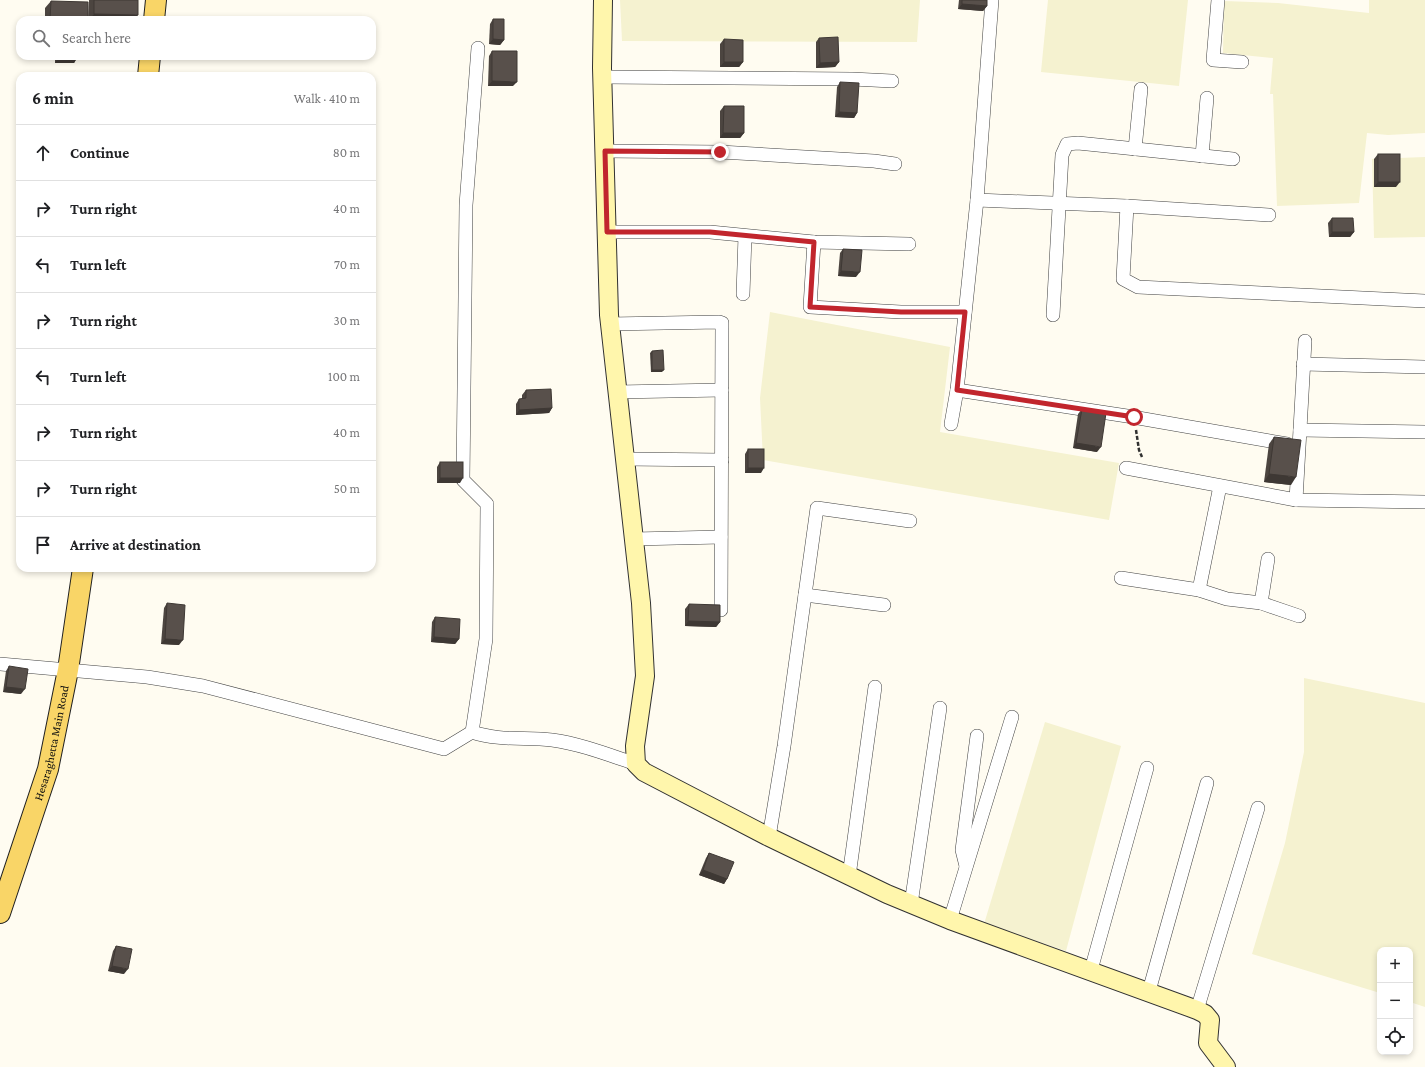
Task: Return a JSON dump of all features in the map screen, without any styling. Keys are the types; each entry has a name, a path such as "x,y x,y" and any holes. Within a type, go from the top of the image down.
{"main road":[{"path":"154,16 156,0"},
{"path":"148,72 150,60"},
{"name":"Hesaraghetta Main Road","path":"0,913 48,769 68,670 82,572"}],"street":[{"path":"603,0 603,77 610,324 641,603 645,676 636,746 636,764"},
{"path":"951,424 957,390 977,200 992,0"},
{"path":"1218,0 1213,60 1242,62"},
{"path":"472,732 486,639 487,536 487,504 463,480 466,205 478,48"},
{"path":"603,77 852,79 892,81"},
{"path":"1135,149 1141,89"},
{"path":"1202,156 1207,98"},
{"path":"1053,315 1062,155 1067,144 1078,143 1233,159"},
{"path":"605,151 720,152 874,161 895,164"},
{"path":"977,200 1127,206 1269,215"},
{"path":"1127,206 1123,279 1138,287 1425,301"},
{"path":"607,232 710,232 814,242 909,244"},
{"path":"743,294 745,236"},
{"path":"814,242 810,307 901,312 965,312"},
{"path":"610,324 722,323 721,610"},
{"path":"1296,500 1304,341"},
{"path":"1303,364 1425,367"},
{"path":"617,392 722,390"},
{"path":"957,390 1134,417 1299,446"},
{"path":"1300,430 1425,432"},
{"path":"626,459 722,460"},
{"path":"1126,468 1296,500 1425,502"},
{"path":"1199,590 1220,486"},
{"path":"769,837 784,746 817,508 910,521"},
{"path":"634,539 721,537"},
{"path":"1260,603 1268,559"},
{"path":"1120,578 1199,590 1227,599 1260,603 1299,616"},
{"path":"805,595 884,605"},
{"path":"0,664 147,677 203,686 444,749 472,732 503,739 551,740 570,743 636,764 644,772 769,837 911,904 950,920 1149,991 1197,1010 1210,1020 1208,1043 1226,1067"},
{"path":"849,876 875,687"},
{"path":"911,904 940,708"},
{"path":"950,920 1012,717"},
{"path":"966,866 962,850 977,736"},
{"path":"1091,970 1147,768"},
{"path":"1149,991 1206,783"},
{"path":"1197,1010 1258,808"}],"path":[{"path":"1134,417 1139,450 1150,472"}],"shaded area":[{"path":"620,0 920,0 917,42 622,41"},
{"path":"1048,0 1188,0 1179,86 1041,72"},
{"path":"1369,0 1425,0 1425,133 1388,135 1367,133 1359,203 1277,206 1273,94 1270,94 1273,58 1223,53 1224,1 1278,3 1369,13"},
{"path":"1425,157 1425,237 1374,238 1372,159"},
{"path":"770,312 950,347 940,432 1119,463 1109,520 763,460 760,398"},
{"path":"1304,678 1425,703 1425,1007 1413,1003 1413,947 1377,947 1377,992 1252,954 1285,843 1304,752"},
{"path":"1045,722 1121,746 1066,951 984,924"}],"building":[{"path":"94,0 138,0 138,15 94,14"},
{"path":"962,0 987,0 987,6 962,4"},
{"path":"51,1 88,2 88,16 50,16"},
{"path":"493,19 504,19 504,40 493,39"},
{"path":"838,37 839,62 820,63 819,38"},
{"path":"724,39 743,40 743,62 724,62"},
{"path":"492,51 517,51 517,82 492,81"},
{"path":"840,82 859,83 857,113 839,112"},
{"path":"724,106 744,106 744,133 723,133"},
{"path":"1378,154 1400,154 1400,182 1378,182"},
{"path":"1332,218 1353,218 1354,232 1332,232"},
{"path":"843,249 862,250 860,272 841,271"},
{"path":"663,350 664,370 652,370 652,351"},
{"path":"551,389 552,408 519,410 519,399 526,398 526,390"},
{"path":"1082,409 1106,413 1101,447 1076,443"},
{"path":"1274,437 1301,440 1296,477 1269,474"},
{"path":"748,449 764,449 764,468 748,468"},
{"path":"440,462 463,462 463,478 440,478"},
{"path":"167,603 185,605 183,640 165,639"},
{"path":"689,604 720,605 720,622 688,621"},
{"path":"435,617 460,619 459,639 434,637"},
{"path":"9,666 28,669 25,689 6,687"},
{"path":"709,853 734,862 727,879 703,870"},
{"path":"116,946 132,949 128,969 112,966"}],"route":[{"path":"720,152 605,151 607,232 710,232 814,242 810,307 901,312 965,312 957,390 1134,417"}]}
